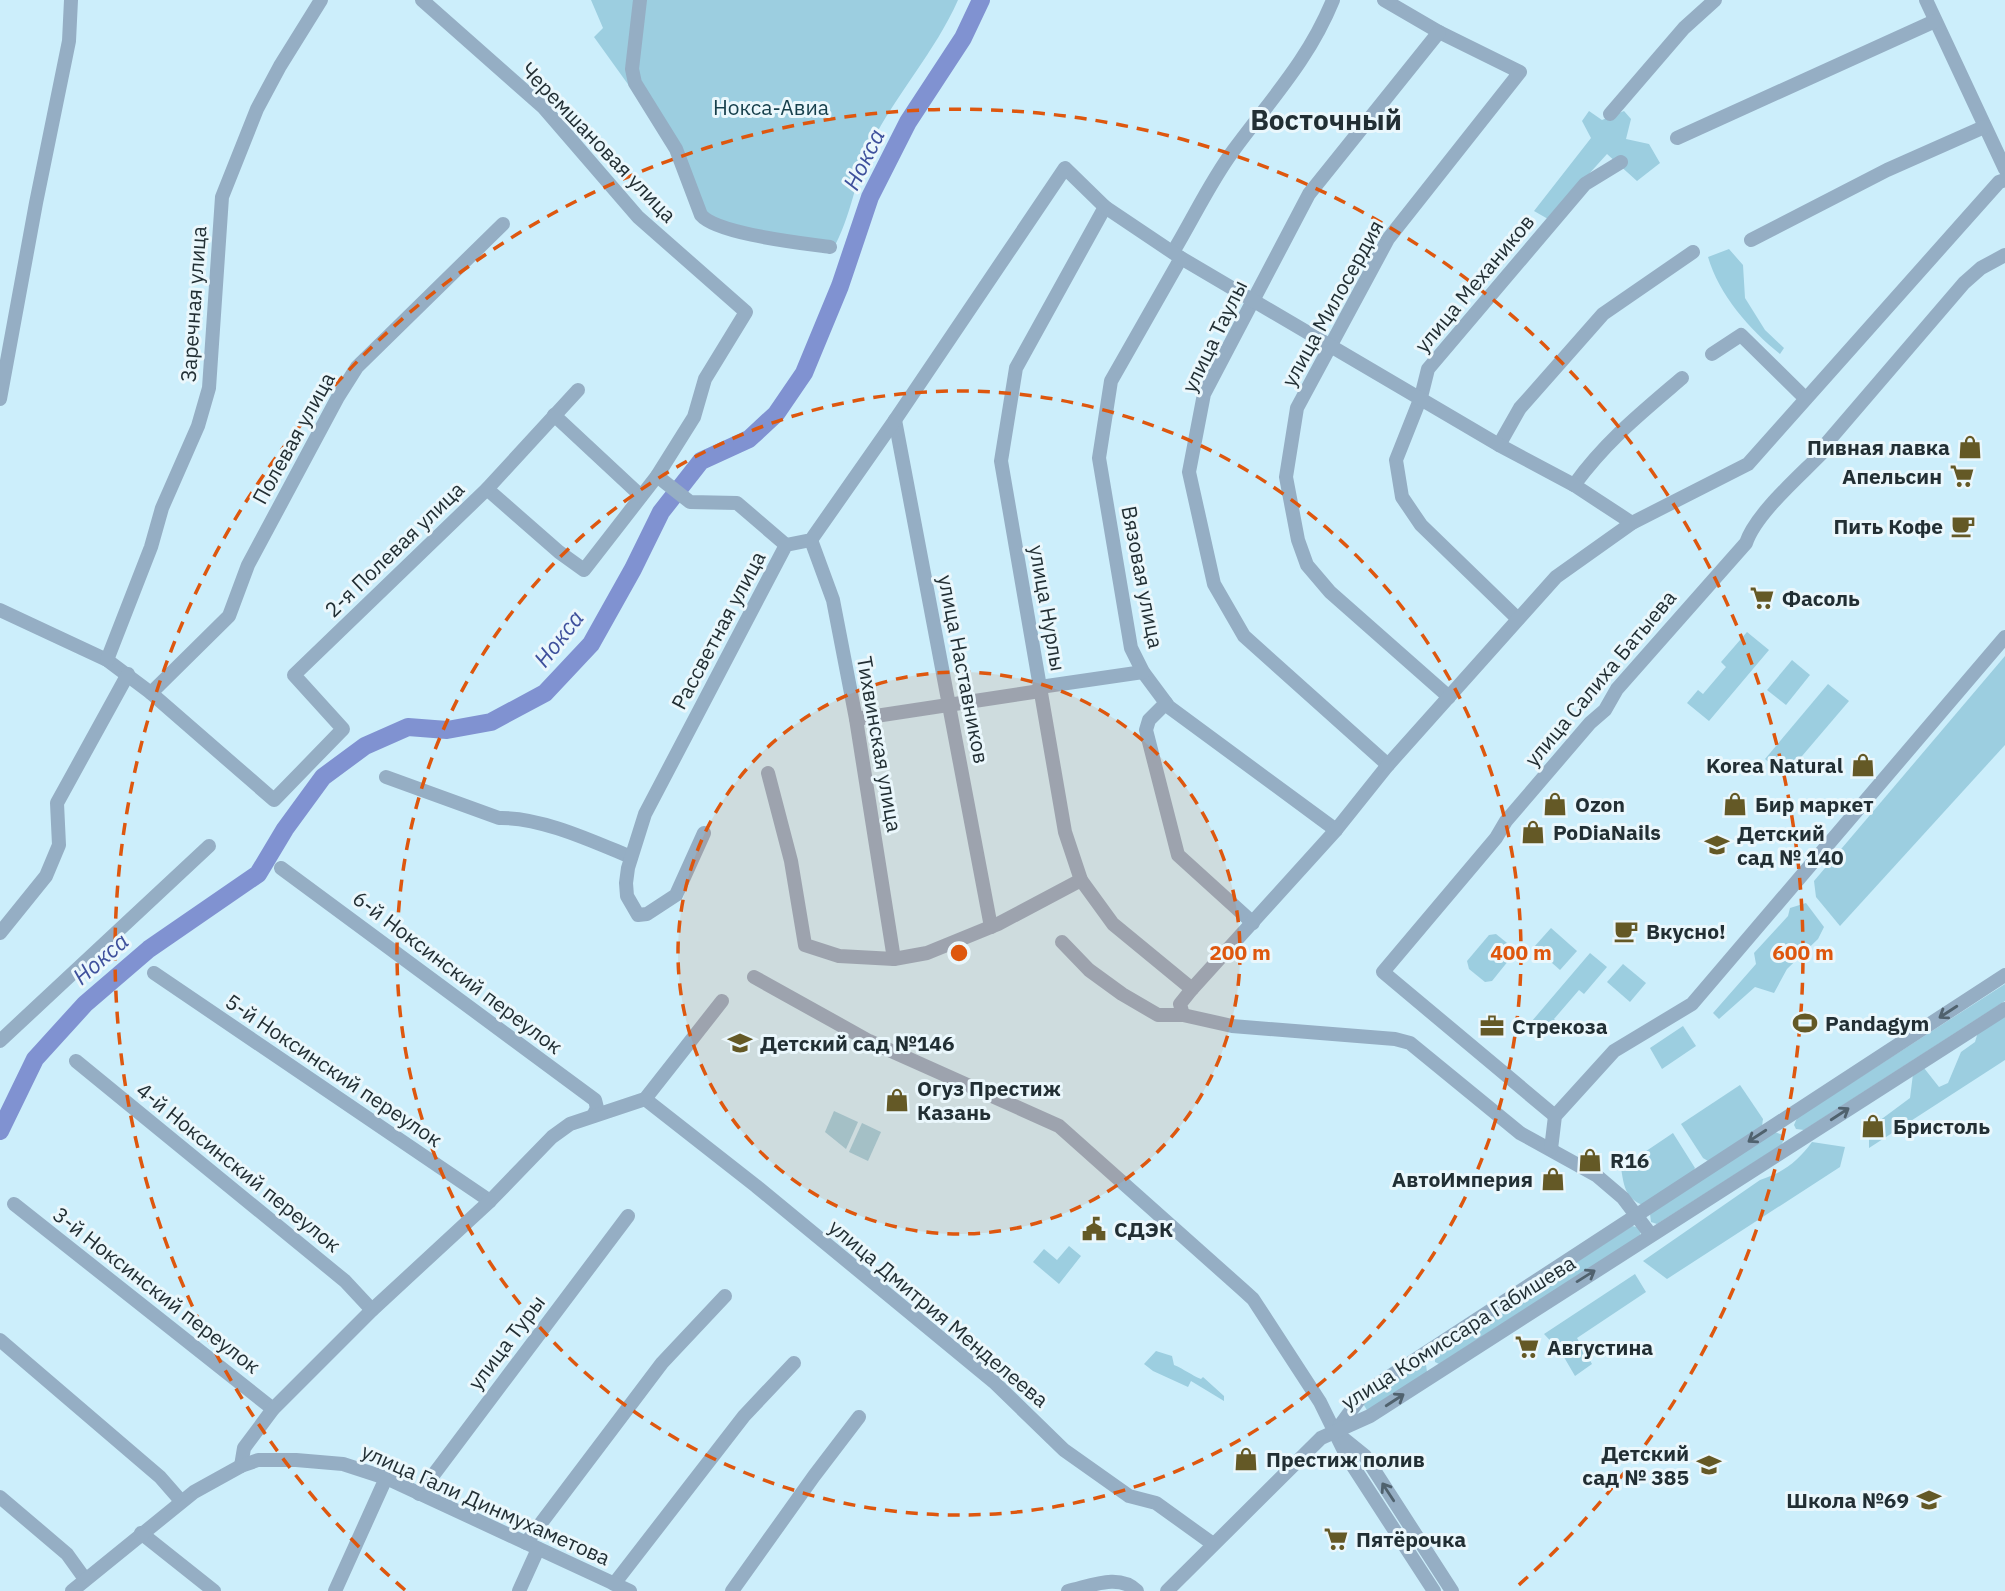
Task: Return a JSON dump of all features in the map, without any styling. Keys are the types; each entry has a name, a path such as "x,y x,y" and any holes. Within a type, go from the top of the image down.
{"street":[{"path":"0,399 69,41 71,0"},
{"name":"Заречная улица","path":"107,660 151,547 163,508 198,426 209,388 222,197 257,109 321,0"},
{"name":"Черемшановая улица","path":"422,0 542,107 638,217 746,312"},
{"path":"640,0 632,69 635,83 676,149 706,222 727,229 830,247"},
{"name":"Вязовая улица","path":"1333,0 1313,43 1299,65 1231,153 1111,382 1099,458 1131,648 1143,672 1166,703 1336,830"},
{"path":"1384,0 1439,32"},
{"path":"1610,114 1684,28 1715,0"},
{"path":"1929,1 2005,169"},
{"path":"1677,138 1936,21"},
{"name":"улица Милосердия","path":"1439,32 1520,72 1388,239 1297,408 1286,477 1298,540 1307,565 1330,592 1449,697"},
{"name":"улица Таулы","path":"1388,765 1244,636 1214,584 1189,472 1205,394 1309,194 1439,32"},
{"path":"1751,240 1887,170 1984,127"},
{"name":"улица Механиков","path":"1518,620 1421,525 1402,497 1396,460 1421,397 1428,369 1585,184 1621,162"},
{"path":"811,540 1065,168 1104,207 1177,255 1499,445 1574,485 1632,523"},
{"path":"1183,1015 1180,1004 1192,989 1336,830 1388,765 1556,577 1632,523 1748,464 1999,182 2005,180"},
{"name":"улица Нурлы","path":"1104,207 1016,368 1001,461 1065,832 1081,880 1113,924 1192,989"},
{"name":"Полевая улица","path":"151,693 229,616 248,565 338,397 357,367 503,224"},
{"path":"1499,445 1520,408 1603,314 1693,252"},
{"name":"улица Салиха Батыева","path":"1556,1116 1383,972 1496,838 1506,821 1590,723 1605,710 1617,689 1746,543 1750,532 1760,520 1823,452 1825,445 1964,283 1981,268 2005,255"},
{"name":"2-я Полевая улица","path":"151,693 274,800 343,729 294,675 487,489 559,552 584,569 657,476 694,416 705,379 746,312"},
{"path":"1712,354 1741,335 1805,398"},
{"path":"1574,485 1593,458 1615,435 1682,378"},
{"path":"487,489 578,390"},
{"path":"554,415 641,496"},
{"name":"улица Наставников","path":"895,420 991,927"},
{"path":"657,476 690,502 737,503 786,545"},
{"name":"Рассветная улица","path":"704,833 676,895 647,914 638,915 627,896 626,883 645,814 786,545 811,540"},
{"name":"Тихвинская улица","path":"811,540 833,600 856,719 894,959"},
{"path":"0,610 107,660 151,693"},
{"path":"1551,1149 1556,1116 1614,1051 1692,1004 2005,637"},
{"path":"856,719 950,706 1143,672"},
{"path":"0,933 46,876 59,845 57,803 128,674"},
{"path":"1166,703 1149,720 1146,730 1178,855 1253,923"},
{"path":"768,773 791,861 805,945 839,956 894,959 927,953 991,927 1081,880"},
{"path":"386,777 499,818 516,818 583,838 631,857"},
{"path":"0,1041 209,846"},
{"name":"6-й Ноксинский переулок","path":"281,868 595,1100 597,1108 593,1116"},
{"path":"1062,942 1089,970 1158,1015 1183,1015 1232,1026 1289,1029 1403,1040 1410,1043 1520,1132 1596,1175 1637,1213 1651,1235"},
{"name":"5-й Ноксинский переулок","path":"154,973 490,1201"},
{"name":"улица Комиссара Габишева","path":"1335,1432 1364,1393 2005,975"},
{"path":"754,978 869,1041 1059,1126 1253,1299 1320,1402 1347,1457 1434,1591"},
{"path":"241,1466 244,1448 273,1409 372,1310 490,1201 552,1137 570,1124 645,1099 722,1001"},
{"name":"улица Комиссара Габишева","path":"1335,1432 1370,1416 2005,1009"},
{"name":"4-й Ноксинский переулок","path":"76,1061 345,1281 372,1310"},
{"name":"улица Дмитрия Менделеева","path":"645,1099 994,1382 1064,1450 1129,1496 1156,1503 1213,1544"},
{"path":"1781,1121 1796,1143"},
{"name":"3-й Ноксинский переулок","path":"14,1205 273,1409"},
{"name":"улица Туры","path":"419,1494 628,1216"},
{"path":"519,1591 532,1546 662,1363 725,1296"},
{"path":"0,1340 160,1476 181,1501"},
{"path":"1422,1354 1434,1374"},
{"path":"614,1584 744,1416 794,1363"},
{"path":"732,1591 859,1417"},
{"path":"1167,1591 1321,1438 1335,1432"},
{"path":"1335,1432 1365,1456 1452,1591"},
{"name":"улица Гали Динмухаметова","path":"72,1591 181,1501 241,1466 258,1460 343,1464 386,1478 630,1591"},
{"path":"335,1591 386,1478"},
{"path":"0,1497 67,1554 85,1579"},
{"path":"141,1533 214,1591"},
{"path":"1068,1591 1120,1580 1137,1591"}],"green space":[{"name":"Нокса-Авиа","path":"591,0 958,0 949,19 871,144 839,238 832,251 705,222 663,133 594,37 603,28"},
{"path":"1589,111 1602,120 1624,111 1631,119 1626,139 1649,144 1660,163 1637,181 1607,154 1548,219 1534,211 1591,138 1582,121"},
{"path":"1729,249 1743,265 1745,298 1765,330 1784,348 1780,354 1737,311 1713,271 1708,257"},
{"path":"1747,632 1769,650 1709,721 1687,703 1698,690 1703,694 1726,667 1721,662"},
{"path":"2005,656 2005,745 1840,926 1816,897 1814,881"},
{"path":"1792,660 1810,675 1786,705 1767,690"},
{"path":"1828,684 1849,701 1785,776 1765,759"},
{"path":"1806,903 1824,927 1818,939 1787,969 1774,993 1755,987 1719,1019 1713,1013 1756,964 1754,953 1788,916 1790,908"},
{"path":"1551,928 1577,951 1560,970 1534,947"},
{"path":"1496,934 1512,947 1513,955 1492,981 1485,982 1469,969 1467,961 1489,935"},
{"path":"1590,953 1607,967 1584,994 1579,990 1554,1019 1559,1024 1549,1035 1532,1021"},
{"path":"1623,964 1646,983 1630,1002 1607,982"},
{"path":"2005,984 2005,1001 1804,1130 1796,1129 1794,1125 1797,1118"},
{"path":"2005,1016 2005,1060 1869,1148 1869,1139 1883,1130 1879,1121 1910,1098 1913,1074 1924,1068 1939,1087 1948,1083 1961,1052 1975,1042 1978,1032"},
{"path":"1683,1026 1696,1046 1662,1069 1650,1048"},
{"path":"1740,1085 1763,1119 1762,1126 1708,1161 1703,1158 1681,1124"},
{"path":"834,1111 858,1122 846,1149 825,1132"},
{"path":"862,1123 881,1132 868,1161 849,1152"},
{"path":"1775,1132 1783,1135 1781,1145 1657,1224 1651,1222 1650,1214"},
{"path":"1673,1133 1695,1168 1692,1173 1643,1205 1629,1195 1621,1168"},
{"path":"1812,1142 1845,1147 1840,1167 1667,1279 1643,1261 1760,1180 1789,1166"},
{"path":"1632,1226 1641,1230 1640,1236 1439,1364 1435,1362 1435,1354"},
{"path":"1069,1246 1081,1256 1059,1284 1033,1262 1044,1249 1057,1260"},
{"path":"1635,1274 1646,1292 1577,1338 1592,1364 1575,1376 1561,1352 1544,1334"},
{"path":"1156,1351 1172,1356 1174,1365 1201,1379 1203,1377 1224,1396 1224,1401 1191,1381 1188,1387 1153,1371 1144,1364"},
{"path":"1421,1362 1426,1365 1427,1372 1368,1412 1361,1400"}],"waterway":[{"name":"Нокса","path":"0,1131 35,1059 85,1004 149,949 258,874 285,829 323,777 365,746 408,727 447,730 491,722 545,693 591,644 661,512 701,461 749,439 776,414 804,373 840,286 870,197 908,122 963,38 981,0"}],"place":[{"name":"Пивная лавка","path":"1970,447"},
{"name":"Апельсин","path":"1962,476"},
{"name":"Пить Кофе","path":"1963,526"},
{"name":"Фасоль","path":"1762,598"},
{"name":"Korea Natural","path":"1863,765"},
{"name":"Ozon","path":"1555,804"},
{"name":"Бир маркет","path":"1735,804"},
{"name":"PoDiaNails","path":"1533,832"},
{"name":"Детский сад № 140","path":"1717,845"},
{"name":"Вкусно!","path":"1626,931"},
{"name":"Pandagym","path":"1805,1023"},
{"name":"Стрекоза","path":"1492,1026"},
{"name":"Детский сад №146","path":"740,1043"},
{"name":"Огуз Престиж Казань","path":"897,1100"},
{"name":"Бристоль","path":"1873,1126"},
{"name":"R16","path":"1590,1160"},
{"name":"АвтоИмперия","path":"1553,1179"},
{"name":"СДЭК","path":"1094,1229"},
{"name":"Августина","path":"1527,1347"},
{"name":"Престиж полив","path":"1246,1459"},
{"name":"Детский сад № 385","path":"1709,1465"},
{"name":"Школа №69","path":"1929,1500"},
{"name":"Пятёрочка","path":"1336,1539"}],"district":[{"name":"Восточный","path":"1326,119"}]}
